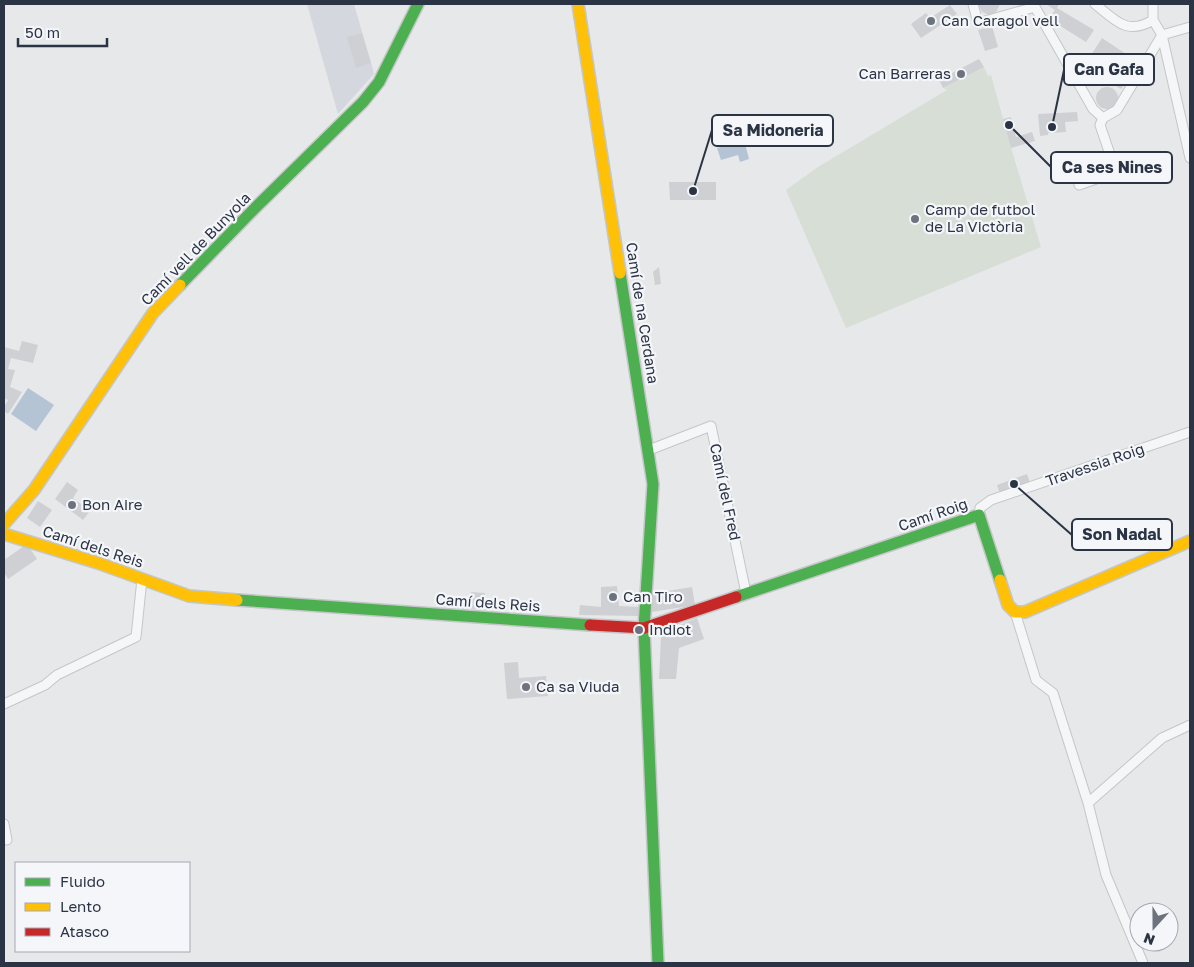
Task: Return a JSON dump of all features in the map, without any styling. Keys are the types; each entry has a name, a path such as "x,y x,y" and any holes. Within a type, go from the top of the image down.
{"street":[{"name":"Camí vell de Bunyola","path":"4,524 34,490 153,313 255,208 363,102 379,82 418,4"},
{"name":"Camí de na Cerdana","path":"578,4 653,484 652,516 644,595 644,628"},
{"path":"973,4 978,23 1035,7 1093,109 1103,118"},
{"path":"1095,4 1120,25 1141,27 1153,20"},
{"path":"1153,4 1153,20 1162,35 1190,158"},
{"path":"1079,185 1116,172 1100,125 1103,118 1117,110 1162,35 1190,27"},
{"name":"Camí del Fred","path":"649,450 711,426 746,593"},
{"name":"Travessia Roig","path":"979,515 980,508 991,500 1190,432"},
{"name":"Camí Roig","path":"644,628 979,515 1008,605 1015,612"},
{"name":"Camí dels Reis","path":"4,534 98,563 189,596 644,628"},
{"path":"1143,963 1106,875 1088,803 1053,693 1036,680 1015,612 1025,612 1190,540"},
{"path":"4,704 45,685 57,675 136,637 142,579"},
{"path":"644,628 658,963"},
{"path":"1088,803 1162,738 1190,725"},
{"path":"4,824 7,840"}],"shaded area":[{"path":"307,4 354,4 371,63 374,74 338,114"},
{"name":"Camp de futbol de La Victòria","path":"984,67 988,76 991,75 1041,247 846,328 786,190 818,167 947,90 943,88"}],"water":[{"path":"744,140 749,159 740,162 738,155 721,160 717,148"},
{"path":"28,388 54,405 36,431 11,414"}],"building":[{"path":"978,4 1000,4 996,12 989,15 982,12"},
{"path":"1046,4 1059,4 1057,8 1094,30 1086,42 1049,19 1055,10"},
{"name":"Can Caragol vell","path":"950,5 957,14 921,38 911,24 926,13 930,18"},
{"path":"992,26 998,47 985,51 978,30"},
{"path":"362,33 371,63 356,68 347,37"},
{"path":"1102,38 1138,62 1121,89 1084,66"},
{"name":"Can Barreras","path":"979,59 984,67 943,88 939,80"},
{"path":"1107,87 1115,90 1118,98 1115,106 1107,109 1099,106 1096,98 1099,90"},
{"path":"1077,112 1078,121 1065,122 1066,132 1048,133 1048,135 1040,136 1038,114"},
{"path":"1011,117 1016,137 1032,132 1035,141 1011,148 1003,119"},
{"path":"669,182 716,182 716,200 670,200"},
{"path":"659,267 661,284 655,285 653,272"},
{"path":"22,341 38,345 33,363 11,358 8,369 15,370 10,387 22,392 8,414 4,411 8,400 4,398 4,347 19,351"},
{"path":"1027,474 1030,483 1000,494 997,485"},
{"name":"Bon Aire","path":"67,482 78,490 73,498 90,511 83,520 55,499"},
{"path":"38,501 52,510 40,527 27,518"},
{"path":"27,544 37,559 8,579 4,572 4,560"},
{"path":"617,586 619,606 640,607 640,616 579,615 580,605 601,607 601,587"},
{"path":"692,587 695,605 652,612 649,594"},
{"path":"471,592 485,593 484,604 487,604 487,610 453,608 453,597 471,598"},
{"path":"697,618 704,639 679,648 676,679 659,679 661,636 672,628"},
{"name":"Ca sa Viuda","path":"518,662 519,678 546,676 548,696 507,699 504,663"}],"traffic: fast":[{"path":"180,285 363,102 379,82 418,4"},
{"path":"620,273 653,484 644,628 658,963"},
{"path":"736,597 979,515 1000,580"},
{"path":"237,600 590,625"}],"traffic: slow":[{"path":"578,4 620,273"},
{"path":"4,524 34,490 153,313 180,285"},
{"path":"4,534 98,563 189,596 237,600"},
{"path":"1000,580 1008,605 1015,612 1025,612 1190,541"}],"traffic: jam":[{"path":"590,625 644,628 736,597"}],"place":[{"name":"Can Caragol vell","path":"931,21"},
{"name":"Can Barreras","path":"961,74"},
{"name":"Ca ses Nines","path":"1009,125"},
{"name":"Can Gafa","path":"1052,127"},
{"name":"Sa Midoneria","path":"693,191"},
{"name":"Camp de futbol de La Victòria","path":"915,219"},
{"name":"Son Nadal","path":"1014,484"},
{"name":"Bon Aire","path":"72,505"},
{"name":"Can Tiro","path":"613,597"},
{"name":"Indiot","path":"639,630"},
{"name":"Ca sa Viuda","path":"526,687"}]}
